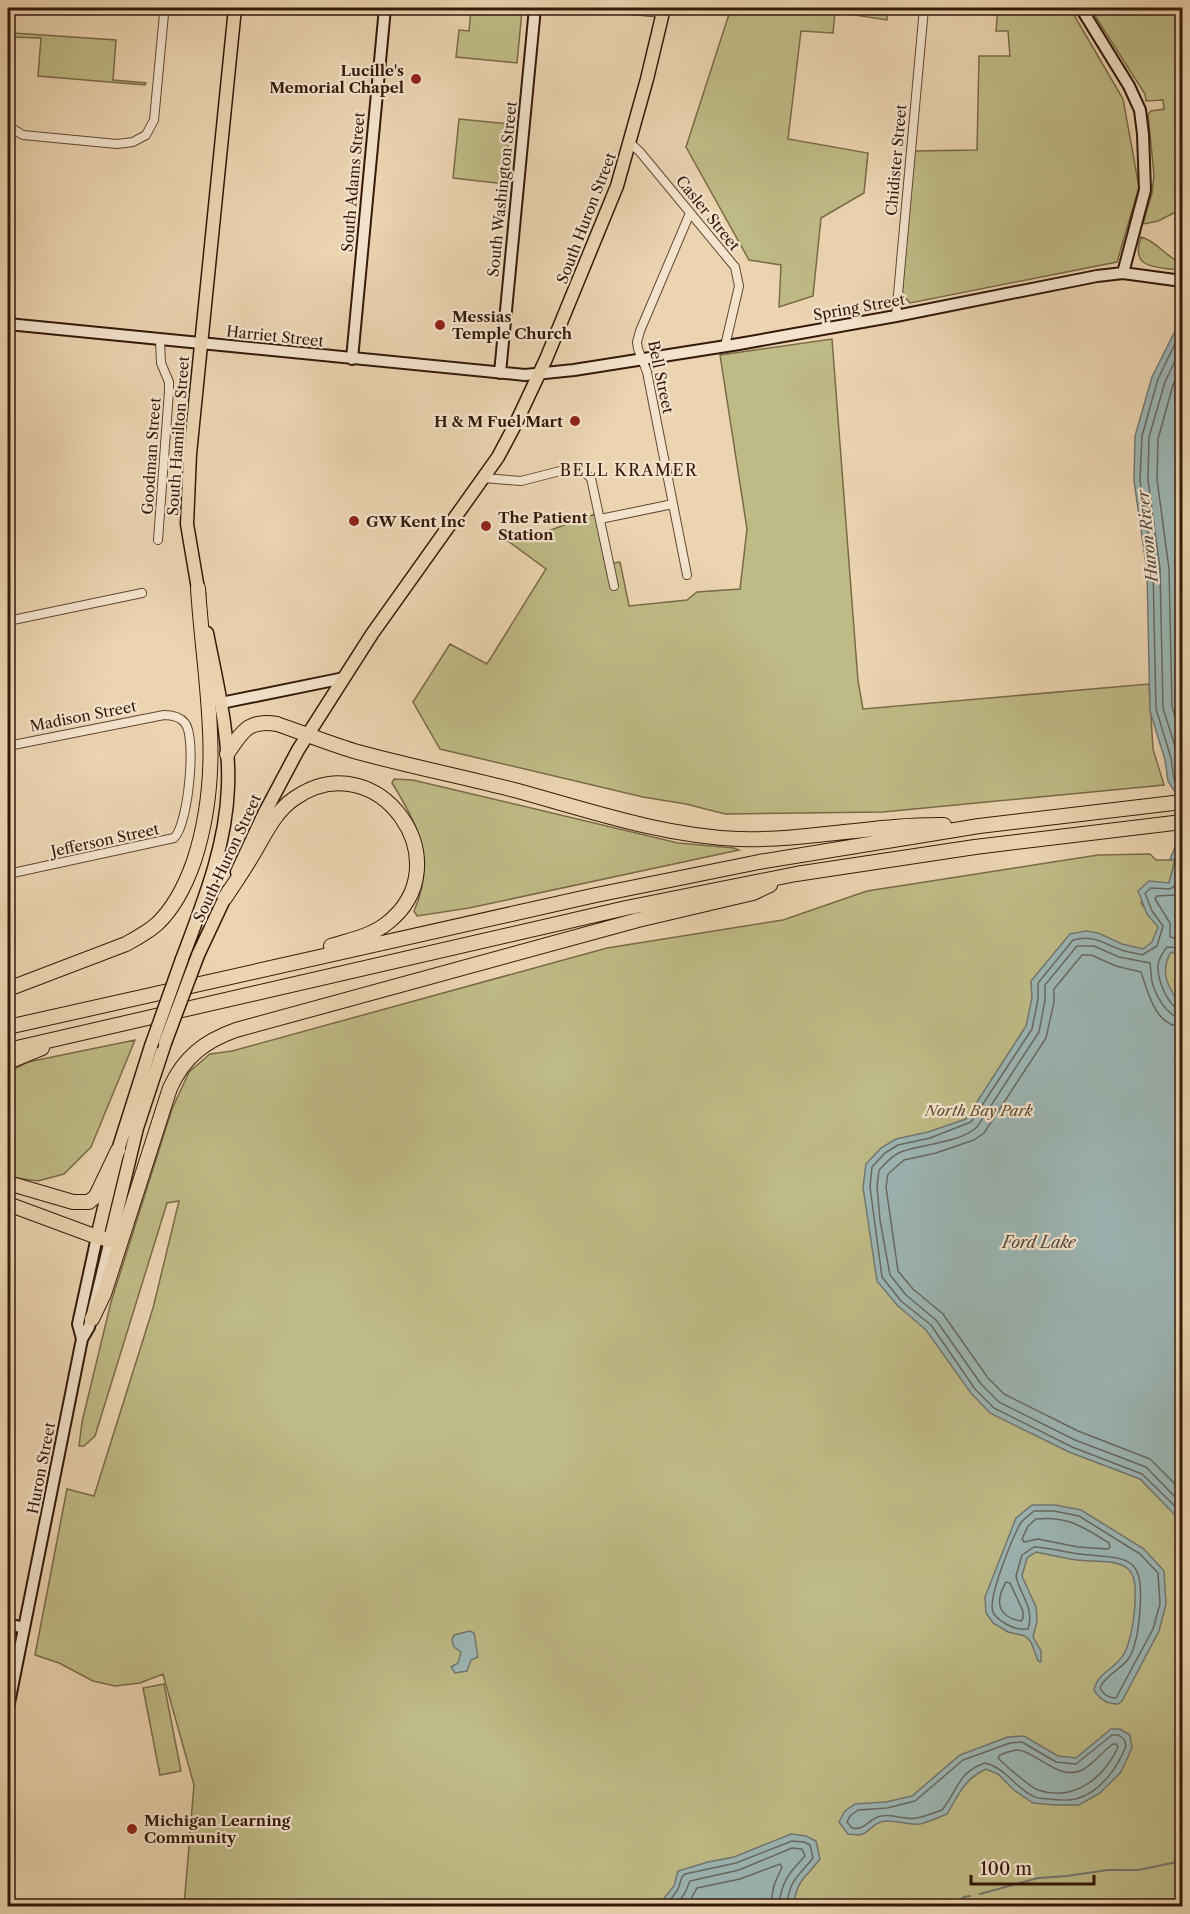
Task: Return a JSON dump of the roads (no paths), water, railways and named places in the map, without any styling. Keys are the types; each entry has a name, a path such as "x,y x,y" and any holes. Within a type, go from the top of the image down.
{"highway":[{"path":"8,989 126,944 143,935 167,914 185,885 205,822 212,756 211,722 198,588"},
{"path":"227,754 242,732 257,723 277,724 396,762 516,791 634,824 673,832 741,839 914,825 979,826"},
{"path":"225,898 268,827 281,810 307,790 338,783 357,786 384,799 405,821 416,851 413,884 406,902 397,915 384,926 364,936 332,945 301,961"},
{"path":"8,1027 584,897 759,862 979,826 1182,802"},
{"path":"8,1050 615,911 796,874 975,847 1177,822"},
{"path":"92,1319 105,1294 170,1088 183,1064 203,1045 218,1036 236,1030 638,920 753,893 796,874"},
{"path":"8,1062 67,1036"},
{"path":"8,1184 73,1202 89,1202 96,1196 118,1150"},
{"path":"8,1204 103,1238"}],"main road":[{"name":"South Hamilton Street","path":"205,898 218,855 225,818 228,786 227,754 221,703 187,524 187,503 200,343 235,8"},
{"name":"South Adams Street","path":"352,359 385,8"},
{"name":"South Washington Street","path":"500,373 535,8"},
{"path":"1081,8 1130,86 1140,110 1145,190 1123,273"},
{"name":"South Huron Street","path":"82,1340 78,1324 103,1238 165,1043 198,955 264,814 308,735 372,633 483,478 515,425 539,375 617,186 664,10"},
{"name":"Spring Street","path":"539,375 725,346 896,316 1062,282 1123,273 1181,281"},
{"name":"Harriet Street","path":"8,324 352,359 539,375"},
{"path":"221,703 344,678"},
{"name":"South Huron Street","path":"82,1340 92,1319 118,1150 151,1046 205,898"},
{"name":"Huron Street","path":"8,1708 82,1340"},
{"path":"8,1624 24,1628"}],"street":[{"path":"8,126 22,135 117,144 133,142 146,135 154,120 164,14 162,8"},
{"path":"607,8 664,10"},
{"name":"Chidister Street","path":"896,316 924,8"},
{"name":"Casler Street","path":"630,142 735,267 740,286 725,346"},
{"name":"Bell Street","path":"687,575 646,372 637,342 690,213"},
{"name":"Goodman Street","path":"158,540 169,391 169,382 161,363 160,340"},
{"path":"483,478 521,481 568,469 582,470 591,478 614,586"},
{"path":"600,519 673,504"},
{"path":"8,621 142,593"},
{"name":"Madison Street","path":"8,746 164,715"},
{"name":"Jefferson Street","path":"8,874 165,841 180,833 189,789 188,731 185,723 172,715 164,715"}],"water":[{"name":"Ford Lake","path":"1182,317 1182,954 1171,952 1167,960 1166,974 1170,988 1182,1007 1182,1520 1140,1479 1069,1452 990,1413 971,1393 926,1330 897,1305 877,1281 863,1187 866,1164 881,1148 896,1139 928,1132 966,1119 1026,1026 1032,998 1031,981 1070,934 1086,931 1098,933 1122,944 1143,949 1152,942 1158,927 1147,914 1138,891 1149,881 1169,883 1175,860 1170,859 1181,833 1175,792 1168,781 1165,760 1150,711 1147,571 1134,481 1135,436 1152,377"},
{"path":"1032,1505 1055,1505 1081,1510 1144,1549 1164,1571 1166,1604 1159,1631 1122,1701 1118,1704 1104,1700 1094,1690 1099,1678 1122,1658 1129,1640 1134,1615 1135,1589 1134,1579 1127,1568 1110,1562 1077,1560 1036,1552 1027,1558 1022,1576 1036,1607 1037,1621 1033,1637 1041,1651 1041,1662 1038,1661 1031,1642 1025,1636 1008,1632 993,1623 986,1613 985,1597 1016,1518"},
{"path":"470,1631 474,1633 478,1657 471,1660 467,1671 455,1673 451,1667 458,1663 461,1652 454,1647 452,1640 454,1635"},
{"path":"1111,1729 1120,1729 1130,1735 1132,1748 1121,1772 1100,1793 1079,1805 1033,1803 1014,1790 998,1774 986,1769 967,1782 947,1814 927,1822 915,1824 882,1821 866,1833 855,1835 848,1834 839,1822 845,1811 855,1804 886,1802 912,1796 960,1755 1008,1737 1024,1736 1058,1756 1076,1758"},
{"path":"791,1834 806,1836 816,1841 820,1859 802,1880 793,1906 658,1906 674,1886 678,1871 734,1857"}],"waterway":[{"path":"980,1894 1038,1878 1108,1870 1138,1870 1182,1861"},
{"path":"955,1906 964,1897 970,1896"}],"place":[{"name":"Lucille's Memorial Chapel","path":"416,79"},
{"name":"Messias Temple Church","path":"440,325"},
{"name":"H & M Fuel Mart","path":"575,421"},
{"name":"GW Kent Inc","path":"354,521"},
{"name":"The Patient Station","path":"486,526"},
{"name":"Michigan Learning Community","path":"132,1829"}],"district":[{"name":"BELL KRAMER","path":"629,470"}],"water label":[{"name":"Huron River","path":"1147,536"}],"park label":[{"name":"North Bay Park","path":"979,1110"}]}
